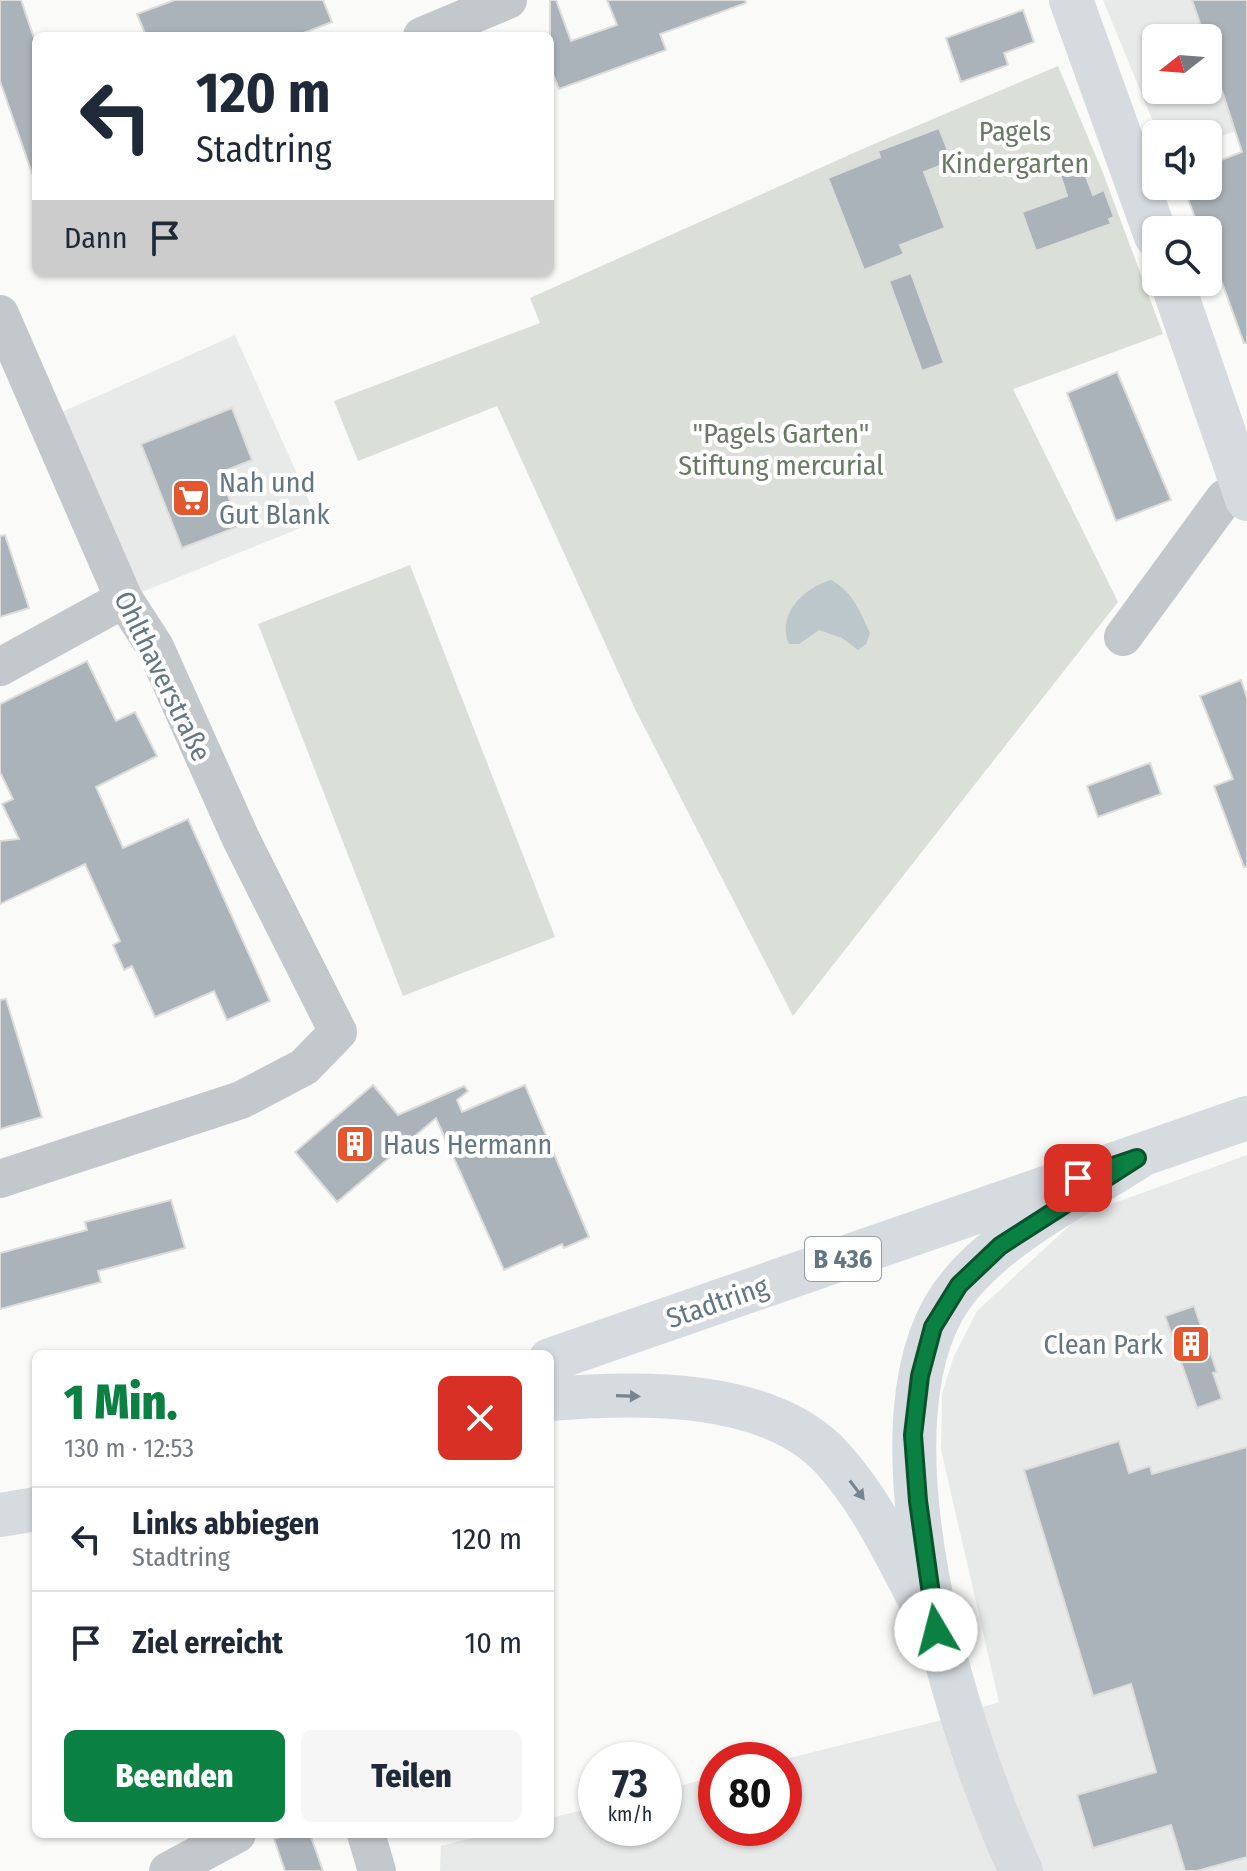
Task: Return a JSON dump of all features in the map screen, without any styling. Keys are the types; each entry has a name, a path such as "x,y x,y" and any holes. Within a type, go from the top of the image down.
{"main road":[{"path":"1071,0 1149,216"},
{"path":"1178,296 1236,436 1245,493"},
{"name":"Stadtring","path":"554,1359 1247,1118"},
{"path":"1021,1871 980,1767 936,1630 918,1501 913,1435 920,1376 933,1327 959,1285 1000,1246 1137,1158"},
{"path":"554,1399 598,1395 683,1398 744,1408 793,1426 831,1456 863,1497 936,1630"},
{"path":"0,1515 32,1510"}],"street":[{"path":"432,32 508,0"},
{"name":"Ohlthaverstraße","path":"0,314 124,599 155,647 241,839 338,1032 304,1067 241,1100 0,1179"},
{"path":"1123,637 1224,499 1245,493"},
{"path":"0,667 124,599"},
{"path":"168,1871 230,1838"},
{"path":"367,1838 377,1871"}],"shaded area":[{"path":"1103,0 1247,0 1247,128 1222,136 1222,120 1152,120 1146,104 1222,104 1222,24 1142,24 1142,95"},
{"path":"235,335 318,521 137,594 55,415"},
{"path":"831,580 845,590 859,610 870,633 866,644 858,650 842,638 819,630 799,644 789,644 786,622 789,613 802,596"},
{"path":"1247,1155 1247,1871 440,1871 441,1846 472,1838 554,1838 554,1817 578,1811 578,1846 682,1846 682,1785 698,1781 698,1846 802,1846 802,1755 934,1722 999,1702 941,1450 942,1393 954,1356 977,1311 1081,1215"}],"green space":[{"name":"\"Pagels Garten\" Stiftung mercurial","path":"1058,66 1142,278 1142,296 1149,296 1163,334 1013,389 1118,602 793,1016 635,709 497,406 358,461 334,401 540,323 530,298 867,147"},
{"path":"410,565 555,937 403,996 258,624"}],"building":[{"path":"0,0 21,0 32,32 32,173 0,81"},
{"path":"175,0 323,0 332,22 306,32 144,32 137,14"},
{"path":"550,0 556,0 571,41 617,25 607,0 745,0 746,3 660,34 666,50 559,89 554,76 554,32 550,32"},
{"path":"1192,0 1247,0 1247,343 1244,343 1222,282 1222,216 1195,216 1188,200 1222,200 1222,160 1242,152 1222,91 1222,24 1200,24"},
{"path":"1023,10 1034,42 1004,53 1008,65 961,82 946,38"},
{"path":"939,128 952,161 924,172 945,228 900,245 904,254 864,270 828,178 880,157 878,151"},
{"path":"1082,166 1093,195 1104,190 1114,217 1109,219 1111,224 1036,251 1022,212 1067,196 1060,174"},
{"path":"911,273 944,363 922,371 889,281"},
{"path":"1117,372 1171,500 1116,521 1067,393"},
{"path":"232,408 252,460 219,473 240,526 182,548 141,444"},
{"path":"5,535 29,608 0,617 0,536"},
{"path":"87,661 116,721 135,712 157,756 96,787 123,848 188,819 270,1001 227,1020 214,991 155,1017 132,966 124,970 113,945 120,941 85,864 0,904 0,841 19,839 2,804 13,799 0,772 0,704"},
{"path":"1241,680 1247,698 1247,867 1244,867 1214,786 1233,779 1200,696"},
{"path":"1150,763 1161,794 1098,817 1087,786"},
{"path":"6,999 42,1117 0,1129 0,1000"},
{"path":"373,1085 398,1115 464,1086 468,1091 457,1100 462,1112 525,1085 589,1237 564,1248 562,1244 504,1270 436,1118 337,1202 295,1152"},
{"path":"171,1200 185,1248 98,1271 101,1282 0,1309 0,1253 87,1230 85,1222"},
{"name":"Clean Park","path":"1194,1306 1217,1372 1213,1373 1222,1399 1197,1408 1165,1316"},
{"path":"1119,1441 1129,1473 1150,1466 1152,1474 1247,1447 1247,1857 1197,1871 1185,1871 1171,1825 1093,1848 1077,1795 1156,1772 1131,1684 1093,1696 1024,1470"},
{"path":"311,1838 323,1871 285,1871 274,1839"}],"place":[{"name":"Nah und Gut Blank","path":"191,498"},
{"name":"Haus Hermann","path":"355,1144"},
{"name":"Clean Park","path":"1191,1344"}],"route":[{"path":"936,1630 918,1501 913,1435 920,1376 933,1327 959,1285 1000,1246 1137,1158 1078,1178"}],"park label":[{"name":"Pagels Kindergarten","path":"1015,147"}]}
